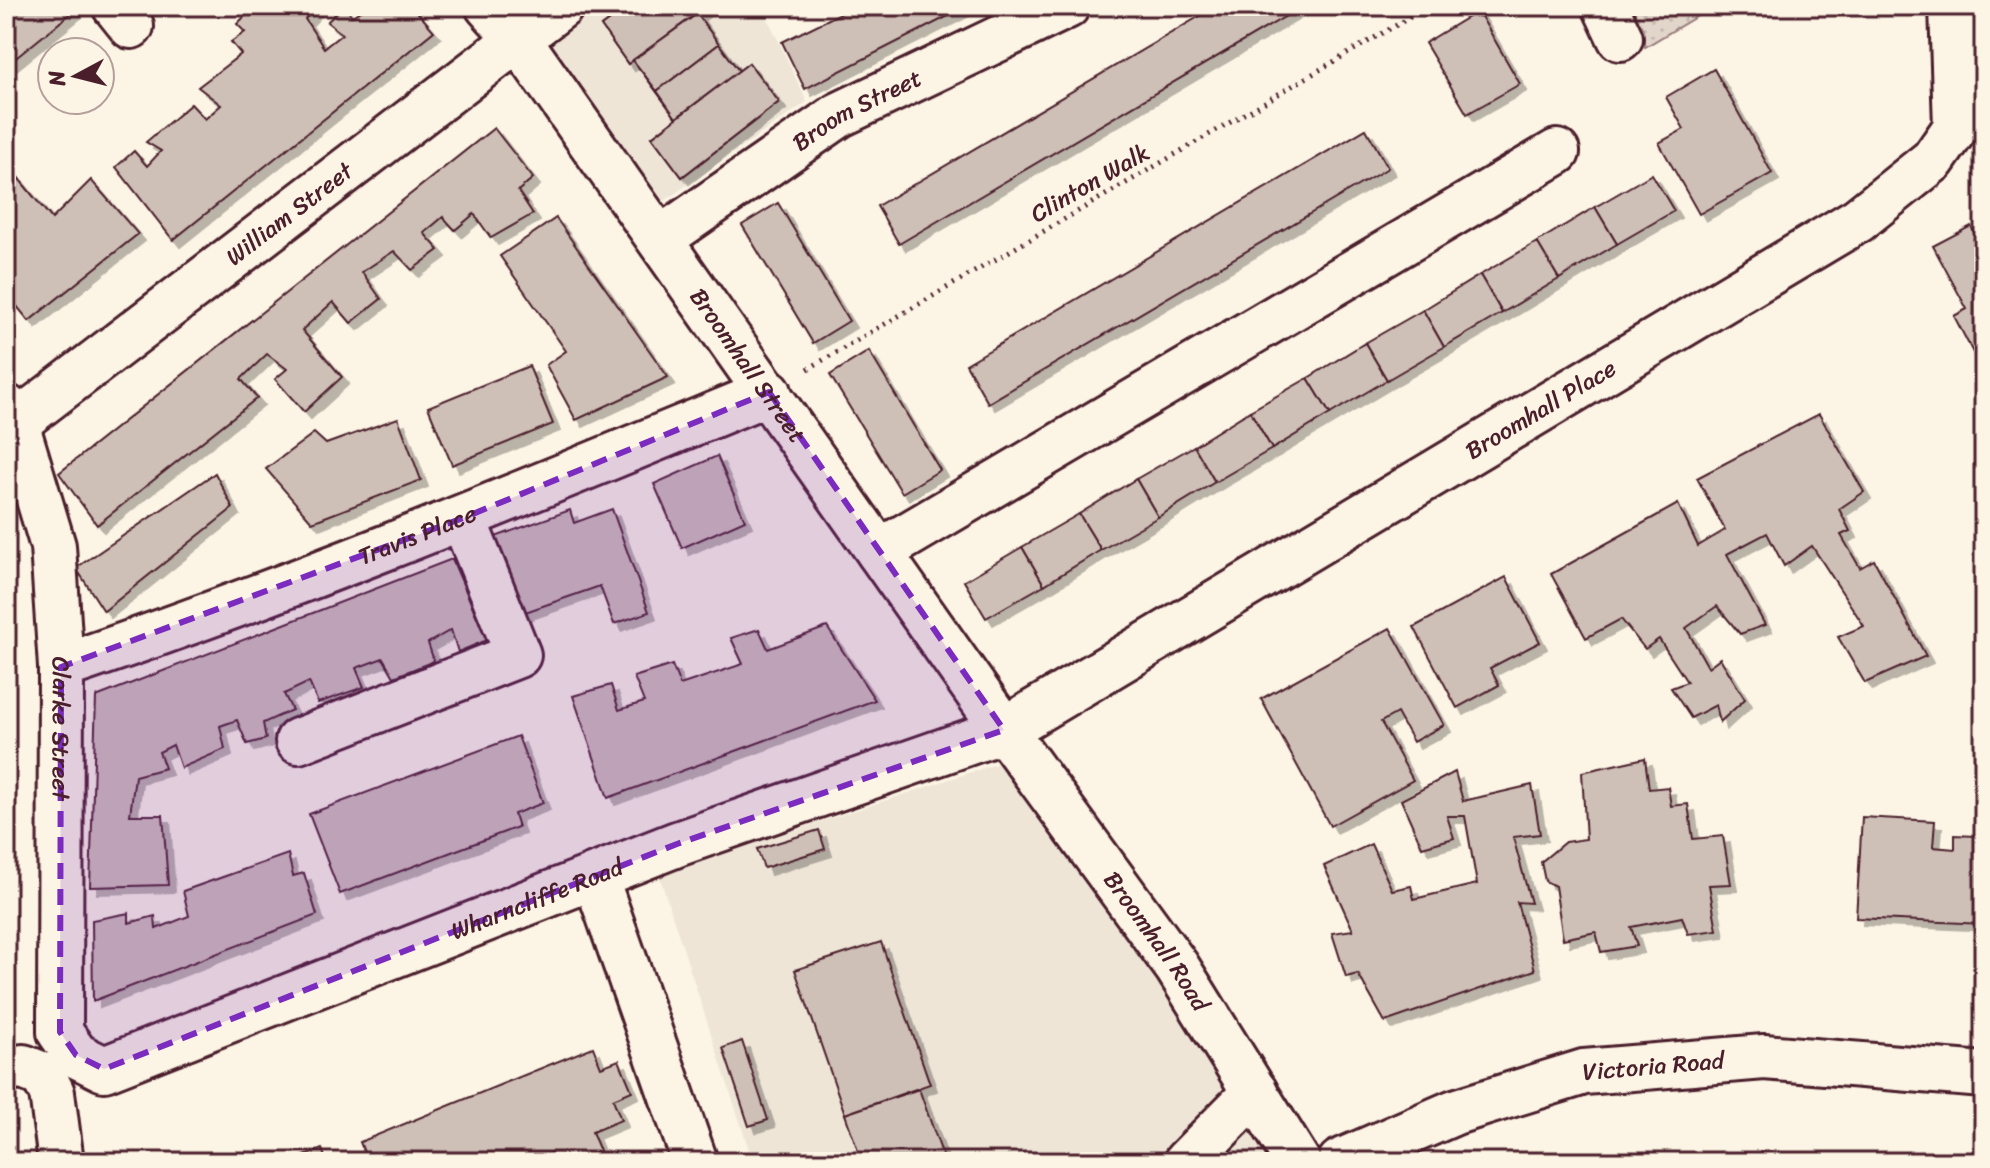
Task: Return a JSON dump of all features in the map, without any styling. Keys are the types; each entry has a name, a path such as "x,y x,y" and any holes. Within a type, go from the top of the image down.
{"street":[{"name":"Broomhall Street","path":"488,6 519,40 1004,730"},
{"name":"William Street","path":"11,415 561,6"},
{"name":"Broom Street","path":"660,239 839,115 1067,6"},
{"name":"Broomhall Place","path":"1004,730 1858,220 1933,160 1956,127 1952,6"},
{"path":"879,552 1557,152"},
{"name":"Travis Place","path":"61,667 164,632 463,518 769,392"},
{"name":"Clarke Street","path":"11,415 53,546 61,667 60,1032 42,1067 52,1093 61,1162"},
{"path":"298,741 518,655 463,518"},
{"name":"Wharncliffe Road","path":"42,1067 104,1069 595,876 683,859 1004,730"},
{"name":"Broomhall Road","path":"1004,730 1177,967 1298,1162"},
{"path":"595,876 695,1162"},
{"name":"Victoria Road","path":"1340,1162 1455,1112 1584,1072 1764,1057 1984,1075"},
{"path":"1186,1162 1255,1092"}],"path":[{"name":"Clinton Walk","path":"769,392 1429,6"}],"highlighted area":[{"path":"769,392 1004,730 677,844 104,1069 76,1055 60,1032 61,667 463,518"}],"shaded area":[{"path":"487,6 762,6 807,102 657,206"},
{"path":"1625,6 1714,6 1645,47"},
{"path":"1020,756 1283,1154 1263,1162 753,1162 659,875"}],"building":[{"path":"6,6 80,6 43,36 36,36 36,42 6,66"},
{"path":"255,6 317,6 305,19 324,48 342,34 327,22 344,6 352,16 365,8 363,6 412,6 434,31 173,240 116,167 134,151 147,166 161,151 146,142 191,104 205,119 221,105 198,87 241,54 231,42 245,32 237,24"},
{"path":"628,6 707,6 697,14 739,71 749,63 779,102 682,177 652,137 676,118 633,60 628,64 601,26"},
{"path":"628,6 707,6 628,64 601,26"},
{"path":"855,6 968,6 805,89 782,42"},
{"path":"1217,6 1296,6 1298,9 899,244 877,206"},
{"path":"1478,11 1520,84 1467,114 1425,43"},
{"path":"697,14 719,44 657,91 633,60"},
{"path":"719,44 739,71 676,118 657,91"},
{"path":"749,63 779,102 682,177 652,137"},
{"path":"1714,69 1772,173 1699,214 1659,143 1684,129 1666,97"},
{"path":"494,128 533,178 518,191 533,214 491,238 474,214 455,230 443,217 424,233 439,250 412,270 394,251 362,272 381,299 351,323 333,302 302,330 342,377 304,412 275,379 287,369 267,354 241,379 257,398 97,525 59,473"},
{"path":"1366,129 1388,168 988,403 966,364"},
{"path":"6,163 52,219 91,180 138,234 29,321 6,293"},
{"path":"1652,174 1674,211 1617,244 1595,207"},
{"path":"778,203 849,321 813,343 742,225"},
{"path":"1595,207 1617,244 1559,279 1537,242"},
{"path":"556,218 668,377 576,420 546,365 566,351 500,256"},
{"path":"1971,226 1977,238 1984,234 1984,374 1954,316 1967,309 1933,246"},
{"path":"1537,242 1559,279 1502,313 1480,275"},
{"path":"1480,275 1502,313 1444,347 1423,310"},
{"path":"1423,310 1444,347 1387,380 1365,343"},
{"path":"1365,343 1387,380 1330,414 1308,378"},
{"path":"869,351 940,470 902,493 830,375"},
{"path":"529,366 553,424 452,465 428,407"},
{"path":"1308,378 1330,414 1272,449 1250,411"},
{"path":"1250,411 1272,449 1215,482 1194,446"},
{"path":"1819,414 1864,492 1839,509 1850,531 1841,535 1860,568 1874,560 1926,656 1865,683 1838,637 1864,626 1812,546 1784,566 1767,533 1727,554 1765,625 1740,634 1717,606 1686,628 1708,667 1720,658 1745,699 1720,722 1716,705 1691,718 1671,688 1687,682 1659,639 1645,649 1621,619 1586,638 1551,574 1678,504 1698,546 1725,530 1697,478"},
{"path":"398,418 421,480 312,522 266,469 314,433 326,444"},
{"path":"1194,446 1215,482 1158,517 1136,479"},
{"path":"717,456 745,520 682,548 654,484"},
{"path":"215,473 233,508 104,611 76,568"},
{"path":"1136,479 1158,517 1101,550 1079,514"},
{"path":"612,509 649,612 614,624 600,586 514,616 487,540 570,510 574,523"},
{"path":"1079,514 1101,550 1044,585 1022,547"},
{"path":"1022,547 1044,585 986,618 964,581"},
{"path":"452,559 487,640 458,652 451,630 428,643 434,661 394,677 383,658 356,668 364,687 318,703 309,682 284,694 292,710 263,723 266,739 247,744 237,720 220,726 225,749 181,768 173,745 159,752 165,768 135,776 130,815 163,815 168,885 90,887 96,697"},
{"path":"1506,577 1540,642 1490,668 1499,685 1457,708 1414,627"},
{"path":"827,627 875,700 608,798 573,696 611,685 619,710 644,702 634,677 672,665 680,685 743,664 731,638 759,629 768,649"},
{"path":"1390,628 1444,725 1413,742 1397,713 1381,722 1413,780 1330,826 1261,699"},
{"path":"518,736 543,803 514,814 518,827 340,894 309,814"},
{"path":"1645,758 1649,789 1668,787 1671,806 1688,804 1693,839 1723,836 1731,884 1709,885 1717,930 1688,934 1682,917 1631,927 1637,946 1601,952 1596,932 1563,939 1555,886 1545,881 1541,862 1565,842 1586,839 1582,772"},
{"path":"1455,772 1463,801 1532,785 1540,834 1513,837 1531,903 1517,902 1535,970 1385,1022 1358,974 1346,977 1332,933 1353,930 1324,866 1371,844 1392,890 1411,886 1414,899 1477,884 1465,816 1447,816 1454,838 1422,847 1401,800"},
{"path":"1978,805 1984,805 1984,924 1856,918 1862,817 1935,821 1933,847 1955,849 1955,835 1976,836"},
{"path":"819,830 825,849 764,868 757,849"},
{"path":"288,854 293,876 304,873 317,915 93,1001 92,920 129,913 129,923 155,916 156,929 189,916 183,891"},
{"path":"881,942 930,1084 845,1114 795,970"},
{"path":"742,1041 768,1120 749,1126 723,1048"},
{"path":"593,1047 601,1067 619,1060 632,1091 613,1099 621,1120 592,1132 600,1151 573,1162 554,1162 551,1153 527,1162 368,1162 360,1142"},
{"path":"919,1089 945,1162 862,1162 845,1114"},
{"path":"322,1149 327,1162 289,1162"}]}
